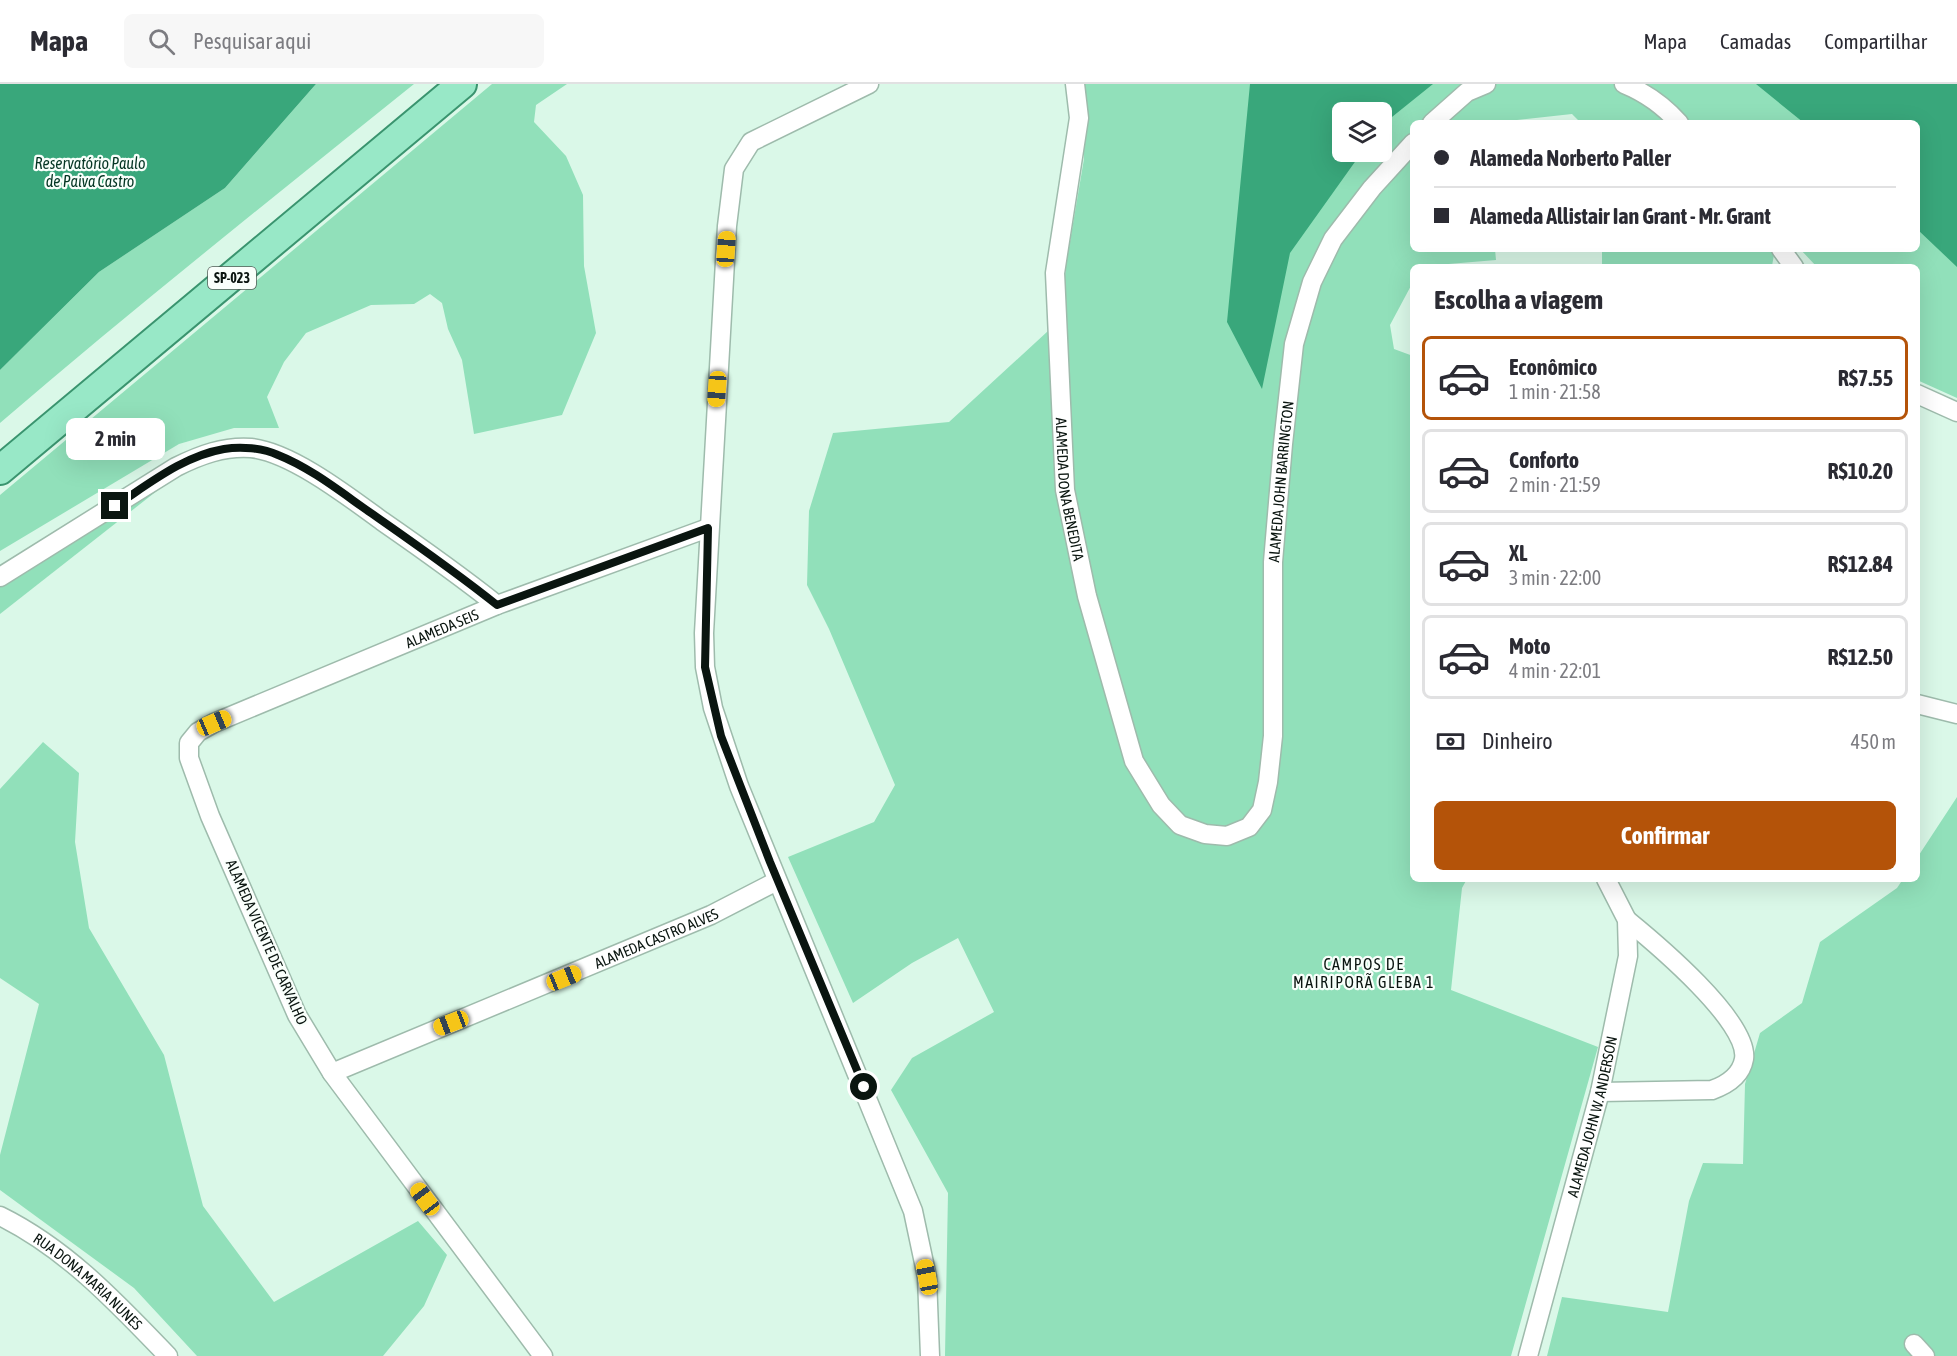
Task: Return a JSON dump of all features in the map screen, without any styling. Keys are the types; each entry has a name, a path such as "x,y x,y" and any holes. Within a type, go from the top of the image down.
{"main road":[{"name":"SP-023","path":"0,470 99,390 462,84"}],"street":[{"path":"869,84 751,142 734,169 727,226 708,528 705,667 721,736 777,881 913,1211 927,1277 930,1356"},
{"name":"ALAMEDA DONA BENEDITA","path":"1075,84 1079,118 1055,273 1065,490 1075,543 1134,761 1161,805 1180,825 1205,834 1227,836"},
{"path":"1435,120 1467,92 1486,84"},
{"path":"1624,84 1641,91 1666,108 1676,120"},
{"name":"ALAMEDA JOHN BARRINGTON","path":"1227,836 1249,827 1262,810 1268,782 1273,736 1273,562 1294,344 1312,282 1333,239 1372,188 1410,146"},
{"path":"1920,395 1957,412"},
{"path":"0,577 176,466 202,454 226,448 252,448 278,455 332,486 446,565 497,605"},
{"name":"ALAMEDA SEIS","path":"214,723 497,605 708,528"},
{"path":"1920,705 1957,714"},
{"name":"ALAMEDA VICENTE DE CARVALHO","path":"214,723 198,732 189,743 189,758 210,816 297,1015 332,1073 543,1356"},
{"name":"ALAMEDA CASTRO ALVES","path":"332,1073 711,915 777,881"},
{"name":"ALAMEDA JOHN W. ANDERSON","path":"1528,1356 1600,1092 1628,956 1627,920 1608,882"},
{"path":"1600,1092 1712,1090 1729,1083 1744,1060 1742,1045 1736,1032 1707,995 1678,963 1627,920"},
{"name":"RUA DONA MARIA NUNES","path":"0,1216 22,1227 62,1254 114,1299 168,1356"}],"shaded area":[{"path":"316,84 414,84 154,294 0,423 0,370 99,272 225,188"},
{"path":"492,84 567,84 536,105 534,122 566,156 583,195 584,266 596,333 562,415 474,434 462,360 448,329 442,303 430,294 414,304 371,305 306,333 284,362 267,397 279,428 234,428 179,444 0,551 0,495"},
{"path":"1080,84 1957,84 1957,398 1920,381 1920,264 1814,264 1803,252 1920,252 1920,120 1578,120 1572,114 1517,120 1410,120 1410,252 1495,252 1496,260 1410,264 1410,288 1390,325 1394,349 1410,355 1410,882 1465,882 1462,888 1451,990 1598,1047 1511,1356 945,1356 948,1193 891,1090 912,1058 994,1012 958,938 912,963 853,1003 788,857 874,822 895,785 829,629 807,585 809,511 833,433 949,422 1061,319 1066,265 1084,159"},
{"path":"1602,252 1774,252 1772,264 1602,264"},
{"path":"158,490 0,614 0,583"},
{"path":"43,742 79,773 75,842 89,928 164,1055 203,1206 274,1302 418,1221 447,1255 424,1306 383,1356 197,1356 134,1288 0,1190 0,1155 39,1004 0,978 0,789"},
{"path":"1957,797 1957,1356 1547,1356 1562,1297 1668,1312 1689,1201 1703,1163 1743,1164 1745,1084 1760,1033 1802,1003 1820,942 1897,888 1901,882 1920,882 1920,853"}],"water":[{"name":"Reservatório Paulo de Paiva Castro","path":"0,84 316,84 225,188 99,272 0,370"},
{"path":"1250,84 1433,84 1392,117 1392,102 1332,102 1332,162 1355,162 1290,253 1262,389 1227,322"},
{"path":"1756,84 1957,84 1957,267 1920,232 1920,120 1800,120"}],"district":[{"name":"CAMPOS DE MAIRIPORÃ GLEBA 1","path":"1364,973"}],"route":[{"path":"115,506 176,466 202,454 226,448 252,448 278,455 332,486 446,565 497,605 708,528 704,633 705,667 713,708 739,786 864,1087"}]}
